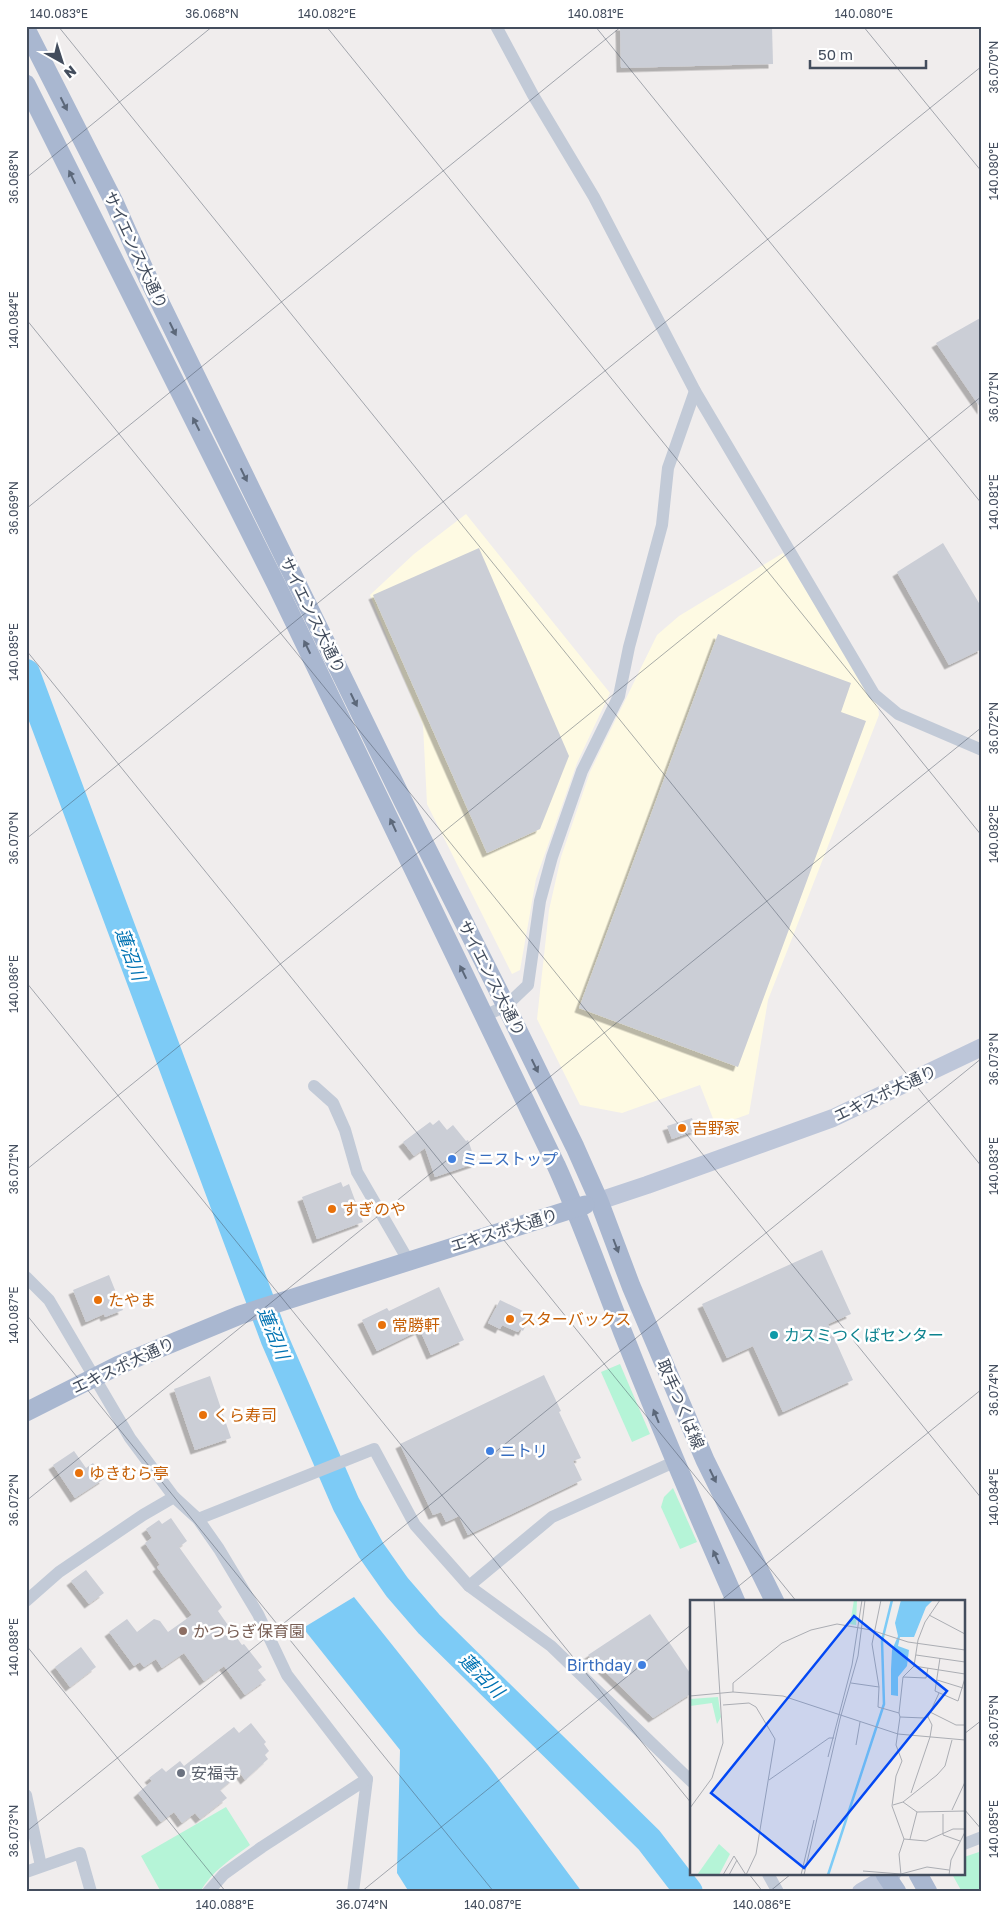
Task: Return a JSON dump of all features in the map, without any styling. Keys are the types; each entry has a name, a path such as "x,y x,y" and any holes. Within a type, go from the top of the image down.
{"main road":[{"name":"サイエンス大通り","path":"26,29 114,202 148,278 399,792 572,1140 598,1201"},
{"name":"サイエンス大通り","path":"26,84 280,592 576,1208"},
{"name":"エキスポ大通り","path":"26,1412 94,1377 169,1343 248,1312 682,1173 833,1118 982,1047"},
{"name":"取手つくば線","path":"598,1201 631,1286 705,1460 774,1600"},
{"name":"取手つくば線","path":"576,1208 606,1291 674,1462 735,1600"},
{"path":"919,1876 928,1892"},
{"path":"862,1892 890,1879"}],"street":[{"path":"496,26 533,95 594,197 695,391 874,694 898,714 982,750"},
{"path":"484,1016 506,1006 528,985 540,901 552,857 582,771 619,696 629,647 662,525 668,468 695,391"},
{"path":"314,1086 333,1103 345,1130 358,1172 408,1260"},
{"path":"26,1277 49,1300 130,1438 174,1496 198,1519 219,1549 258,1614 288,1675 367,1779 353,1892"},
{"path":"198,1519 374,1449 415,1525 469,1586 551,1646 690,1780"},
{"path":"469,1586 552,1516 674,1462"},
{"path":"26,1602 58,1572 174,1496"},
{"path":"208,1892 224,1874 367,1779"},
{"path":"26,1795 42,1866"},
{"path":"966,1843 982,1837"},
{"path":"26,1872 80,1853 91,1892"},
{"path":"769,1876 778,1892"}],"shaded area":[{"path":"466,514 610,693 577,763 536,879 520,970 512,974 427,804 423,725 370,595 414,554"},
{"path":"783,553 878,707 879,715 768,1000 749,1114 716,1126 700,1085 622,1113 580,1105 537,1019 549,910 561,857 590,772 657,635 679,616"}],"green space":[{"path":"620,1364 650,1434 632,1442 601,1372"},
{"path":"673,1488 697,1542 680,1549 661,1507 664,1497"},
{"path":"226,1807 250,1845 216,1872 200,1892 161,1892 141,1856"},
{"path":"982,1851 982,1892 962,1892 953,1876 966,1876 966,1856"}],"water":[{"path":"354,1597 488,1765 582,1892 409,1892 397,1873 400,1750 303,1628"}],"building":[{"path":"620,26 772,26 773,64 621,68"},
{"path":"982,317 982,410 936,343"},
{"path":"943,543 982,608 982,649 949,665 897,572"},
{"path":"479,548 569,756 540,829 487,853 373,595"},
{"path":"718,634 851,683 841,712 866,721 738,1067 579,1008"},
{"name":"吉野家","path":"692,1118 696,1130 672,1139 667,1126"},
{"path":"439,1120 447,1130 453,1125 466,1141 468,1140 476,1163 435,1177 425,1148 414,1156 403,1142 430,1122 433,1125"},
{"name":"すぎのや","path":"341,1182 343,1187 349,1184 363,1222 317,1239 302,1197"},
{"name":"カスミつくばセンター","path":"822,1250 851,1314 828,1324 853,1380 783,1412 753,1346 727,1358 702,1304"},
{"name":"たやま","path":"109,1275 123,1310 105,1317 104,1314 86,1322 73,1290"},
{"path":"439,1287 464,1340 431,1355 420,1330 377,1351 362,1320 387,1308 389,1311"},
{"name":"スターバックス","path":"500,1300 531,1315 523,1331 520,1329 518,1332 502,1325 500,1329 488,1323"},
{"name":"ニトリ","path":"544,1375 581,1458 573,1461 582,1480 468,1535 459,1516 446,1522 441,1512 433,1515 400,1444"},
{"name":"くら寿司","path":"210,1376 231,1438 195,1450 174,1389"},
{"name":"ゆきむら亭","path":"74,1451 86,1468 93,1463 104,1479 75,1498 53,1465"},
{"path":"171,1518 187,1541 179,1547 222,1607 218,1611 242,1645 244,1644 262,1667 258,1670 266,1680 245,1695 224,1666 204,1681 184,1653 162,1668 156,1659 144,1667 140,1662 134,1666 109,1632 127,1619 137,1632 154,1619 160,1621 168,1632 192,1615 157,1567 160,1565 145,1543 152,1538 146,1529 159,1520 162,1524"},
{"path":"86,1570 104,1593 89,1604 71,1581"},
{"name":"Birthday","path":"650,1614 690,1673 690,1694 653,1718 588,1655"},
{"path":"81,1647 96,1667 70,1687 55,1667"},
{"name":"安福寺","path":"251,1723 266,1742 264,1744 269,1751 265,1755 268,1759 245,1780 240,1773 220,1790 227,1798 200,1819 195,1813 182,1823 174,1812 161,1822 138,1793 152,1781 149,1778 162,1768 166,1772 180,1761 184,1766 234,1727 239,1733"}],"waterway":[{"name":"蓮沼川","path":"26,673 275,1340 346,1504 371,1550 397,1587 429,1624 649,1840 689,1892"}],"place":[{"name":"吉野家","path":"682,1128"},
{"name":"ミニストップ","path":"452,1159"},
{"name":"すぎのや","path":"332,1209"},
{"name":"たやま","path":"98,1300"},
{"name":"スターバックス","path":"510,1319"},
{"name":"常勝軒","path":"382,1325"},
{"name":"カスミつくばセンター","path":"774,1335"},
{"name":"くら寿司","path":"203,1415"},
{"name":"ニトリ","path":"490,1451"},
{"name":"ゆきむら亭","path":"79,1473"},
{"name":"かつらぎ保育園","path":"183,1631"},
{"name":"Birthday","path":"642,1665"},
{"name":"安福寺","path":"181,1773"}]}
